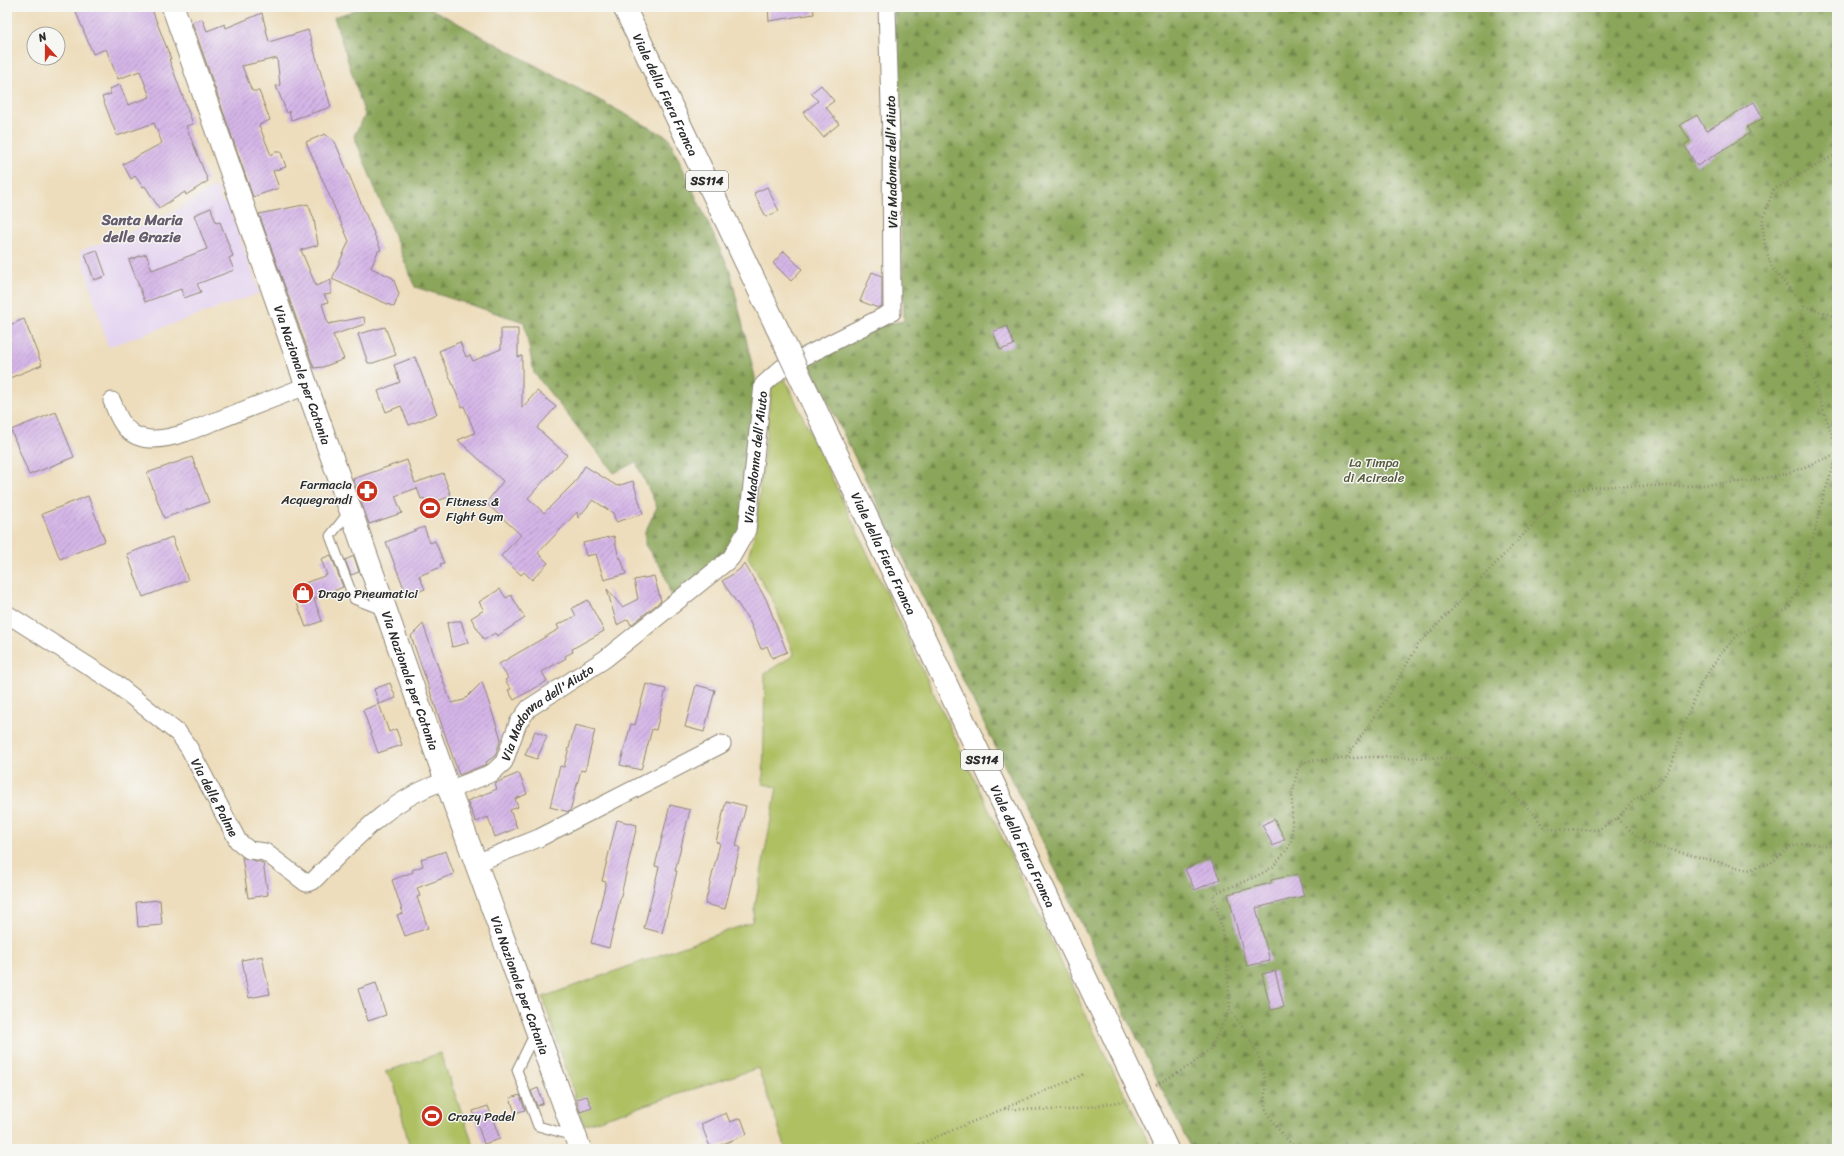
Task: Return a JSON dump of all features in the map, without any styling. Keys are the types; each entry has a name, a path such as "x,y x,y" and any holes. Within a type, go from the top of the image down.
{"main road":[{"name":"Via Nazionale per Catania","path":"173,7 447,785 578,1143"},
{"name":"Viale della Fiera Franca","path":"624,7 1167,1149"}],"street":[{"name":"Via Madonna dell'Aiuto","path":"447,785 492,773 504,762 518,723 529,708 605,659 731,558 747,530 763,385 782,368 892,312 891,140 887,7"},
{"path":"112,401 121,422 130,432 140,437 153,440 166,439 306,386"},
{"name":"Via delle Palme","path":"7,614 115,683 179,734 189,748 238,841 249,850 265,852 306,883 313,881 366,827 401,802 433,784 447,785"},
{"path":"476,863 539,838 722,744"}],"lane":[{"path":"536,1029 517,1070 538,1126 578,1143"}],"path":[{"path":"1833,156 1774,190 1762,222 1765,246 1772,268 1804,306 1837,318"},
{"path":"1804,306 1800,316 1808,366 1837,449"},
{"path":"1347,757 1388,698 1418,645 1566,490 1613,486 1688,486 1751,481 1789,473 1837,454"},
{"path":"1153,1086 1191,1065 1211,1048 1230,1010 1227,964 1221,925 1213,894 1255,877 1273,867 1289,847 1292,838 1292,796 1298,768 1307,761 1347,757 1467,758 1506,788 1534,815 1545,829 1597,830 1617,819 1634,800 1658,785 1672,764 1685,721 1701,683 1722,652 1739,634 1789,608 1805,571 1824,494 1837,457"},
{"path":"1617,819 1645,843 1748,870 1771,863 1790,847 1808,843 1837,847"},
{"path":"1230,1010 1243,1026 1260,1060 1265,1082 1266,1108 1276,1126 1296,1149"},
{"path":"908,1149 1085,1074"},
{"path":"1003,1109 1070,1110 1126,1100"}],"shaded area":[{"path":"215,186 217,191 221,187 223,192 218,194 222,203 227,202 260,293 108,347 80,251 130,232 180,208"}],"green space":[{"path":"365,7 428,7 669,138 730,271 755,377 756,390 742,527 726,553 671,596 664,572 645,545 645,532 657,507 636,462 614,473 534,373 524,322 415,287 354,136 365,115 334,17"},
{"name":"La Timpa di Acireale","path":"894,7 1837,7 1837,1149 1191,1149 810,365 885,324 904,321"},
{"path":"785,379 1106,1057 1152,1149 786,1149 758,1068 584,1125 543,997 752,922 777,787 763,784 765,673 794,655 775,605 748,557 755,532 772,385"},
{"name":"Crazy Padel","path":"440,1053 475,1149 410,1149 394,1083 385,1072"}],"building":[{"path":"74,7 151,7 171,59 169,59 193,124 186,126 208,181 186,195 185,192 159,208 145,186 143,187 135,176 131,179 123,164 162,143 154,123 117,136 102,97 111,94 109,89 120,85 128,105 150,97 140,71 118,79 106,49 93,54"},
{"path":"768,7 813,7 814,14 769,21"},
{"path":"262,13 269,42 308,30 331,107 291,120 289,111 287,113 276,86 280,85 277,58 242,66 252,91 259,91 270,120 259,125 271,155 275,152 281,152 286,167 273,171 279,188 253,197 192,22 202,19 207,31 225,24 226,28"},
{"path":"821,85 834,101 826,107 839,124 823,137 803,113 818,101 811,93"},
{"path":"1754,102 1763,118 1747,127 1750,133 1697,166 1684,145 1690,141 1680,125 1697,115 1706,131"},
{"path":"325,134 335,142 381,250 378,251 371,268 393,278 399,294 394,307 332,279 349,241 306,142"},
{"path":"767,187 779,211 766,217 754,193"},
{"path":"308,204 314,219 318,245 301,250 316,286 331,280 331,294 324,295 328,302 322,304 328,324 364,317 365,324 333,335 344,359 323,367 314,368 259,214"},
{"path":"211,208 216,223 220,222 233,256 229,258 234,270 197,284 201,292 184,298 181,289 145,302 129,260 146,254 152,270 207,249 194,215"},
{"path":"97,250 106,276 94,280 85,254"},
{"path":"784,251 802,269 791,281 773,263"},
{"path":"872,272 882,276 882,306 878,308 860,301"},
{"path":"24,319 42,365 7,379 7,326"},
{"path":"1007,326 1014,345 1000,350 993,332"},
{"path":"385,327 396,355 373,363 368,363 358,334"},
{"path":"501,329 518,329 518,357 522,356 522,408 537,391 556,407 537,428 567,455 528,498 544,513 574,483 585,466 617,486 633,481 643,514 616,522 613,513 593,500 578,518 577,512 538,553 548,563 532,580 524,572 521,575 501,556 521,535 486,503 503,481 458,440 475,433 464,406 462,407 439,351 460,342 466,357 470,355 473,361 501,349"},
{"path":"415,357 437,414 409,425 401,406 386,412 378,391 400,382 394,365"},
{"path":"56,412 74,457 29,475 11,430"},
{"path":"192,457 209,502 164,518 147,473"},
{"path":"407,460 415,483 443,473 451,496 426,505 424,498 421,499 417,488 395,496 402,513 369,524 353,479"},
{"path":"88,496 105,541 60,559 42,514"},
{"path":"424,527 430,543 435,541 444,563 440,564 441,567 419,576 425,589 407,596 386,542"},
{"path":"614,536 619,559 621,558 626,574 604,580 596,554 586,556 583,543"},
{"path":"172,537 188,580 143,597 127,554"},
{"path":"331,555 343,587 314,599 322,621 306,627 291,588 327,575 321,559"},
{"path":"354,556 359,572 351,575 345,560"},
{"path":"744,563 766,599 787,652 772,658 767,646 761,649 750,622 722,581 739,570"},
{"path":"654,576 661,601 631,625 628,619 617,625 607,589 622,607 638,599 634,580"},
{"path":"500,589 506,598 511,595 525,618 497,636 495,633 484,640 471,618 484,610 479,602"},
{"path":"588,600 604,631 572,649 573,652 565,656 566,658 542,672 547,681 514,700 508,690 511,689 505,680 508,678 499,664 559,629 557,625 576,616 572,608"},
{"path":"461,621 468,643 452,647 447,623"},
{"path":"423,624 451,703 464,700 482,682 501,739 495,756 486,762 487,764 459,775 411,636"},
{"path":"390,683 396,698 379,704 374,689"},
{"path":"646,684 666,689 656,730 652,729 641,770 620,765 631,724 635,725"},
{"path":"696,685 715,690 704,732 685,727"},
{"path":"379,704 389,732 396,729 402,745 378,753 363,710"},
{"path":"575,725 595,730 585,771 581,770 569,812 550,807 560,766 564,767"},
{"path":"535,731 547,736 537,759 525,755"},
{"path":"519,773 527,794 515,799 518,807 510,810 517,828 495,837 488,817 476,822 467,801 497,789 495,783"},
{"path":"726,801 746,806 736,846 740,847 725,909 705,904 720,843 716,842"},
{"path":"670,805 690,810 662,933 644,928 659,867 655,866"},
{"path":"1274,819 1285,839 1273,846 1262,825"},
{"path":"617,820 637,825 609,948 591,943 606,882 602,881"},
{"path":"446,851 454,874 417,888 420,896 417,897 428,928 405,936 397,915 403,913 392,880 413,872 412,870 423,866 421,859"},
{"path":"242,857 263,863 268,895 248,898"},
{"path":"1210,858 1220,879 1195,890 1185,869"},
{"path":"1298,874 1304,896 1256,908 1270,961 1247,966 1228,894 1271,883 1271,880"},
{"path":"160,900 162,925 138,927 136,902"},
{"path":"262,956 270,994 249,998 242,960"},
{"path":"1275,971 1284,1007 1271,1010 1262,974"},
{"path":"376,983 386,1015 368,1021 358,989"},
{"path":"538,1088 543,1103 537,1106 531,1091"},
{"path":"520,1095 525,1110 515,1113 510,1098"},
{"path":"587,1096 592,1108 580,1112 576,1099"},
{"path":"488,1106 500,1139 484,1144 473,1111"},
{"path":"726,1113 730,1122 741,1118 747,1134 711,1149 701,1124"}],"place":[{"name":"Farmacia Acquegrandi","path":"367,491"},
{"name":"Fitness & Fight Gym","path":"430,508"},
{"name":"Drago Pneumatici","path":"303,593"},
{"name":"Crazy Padel","path":"432,1116"}],"district":[{"name":"Santa Maria delle Grazie","path":"142,228"}]}
